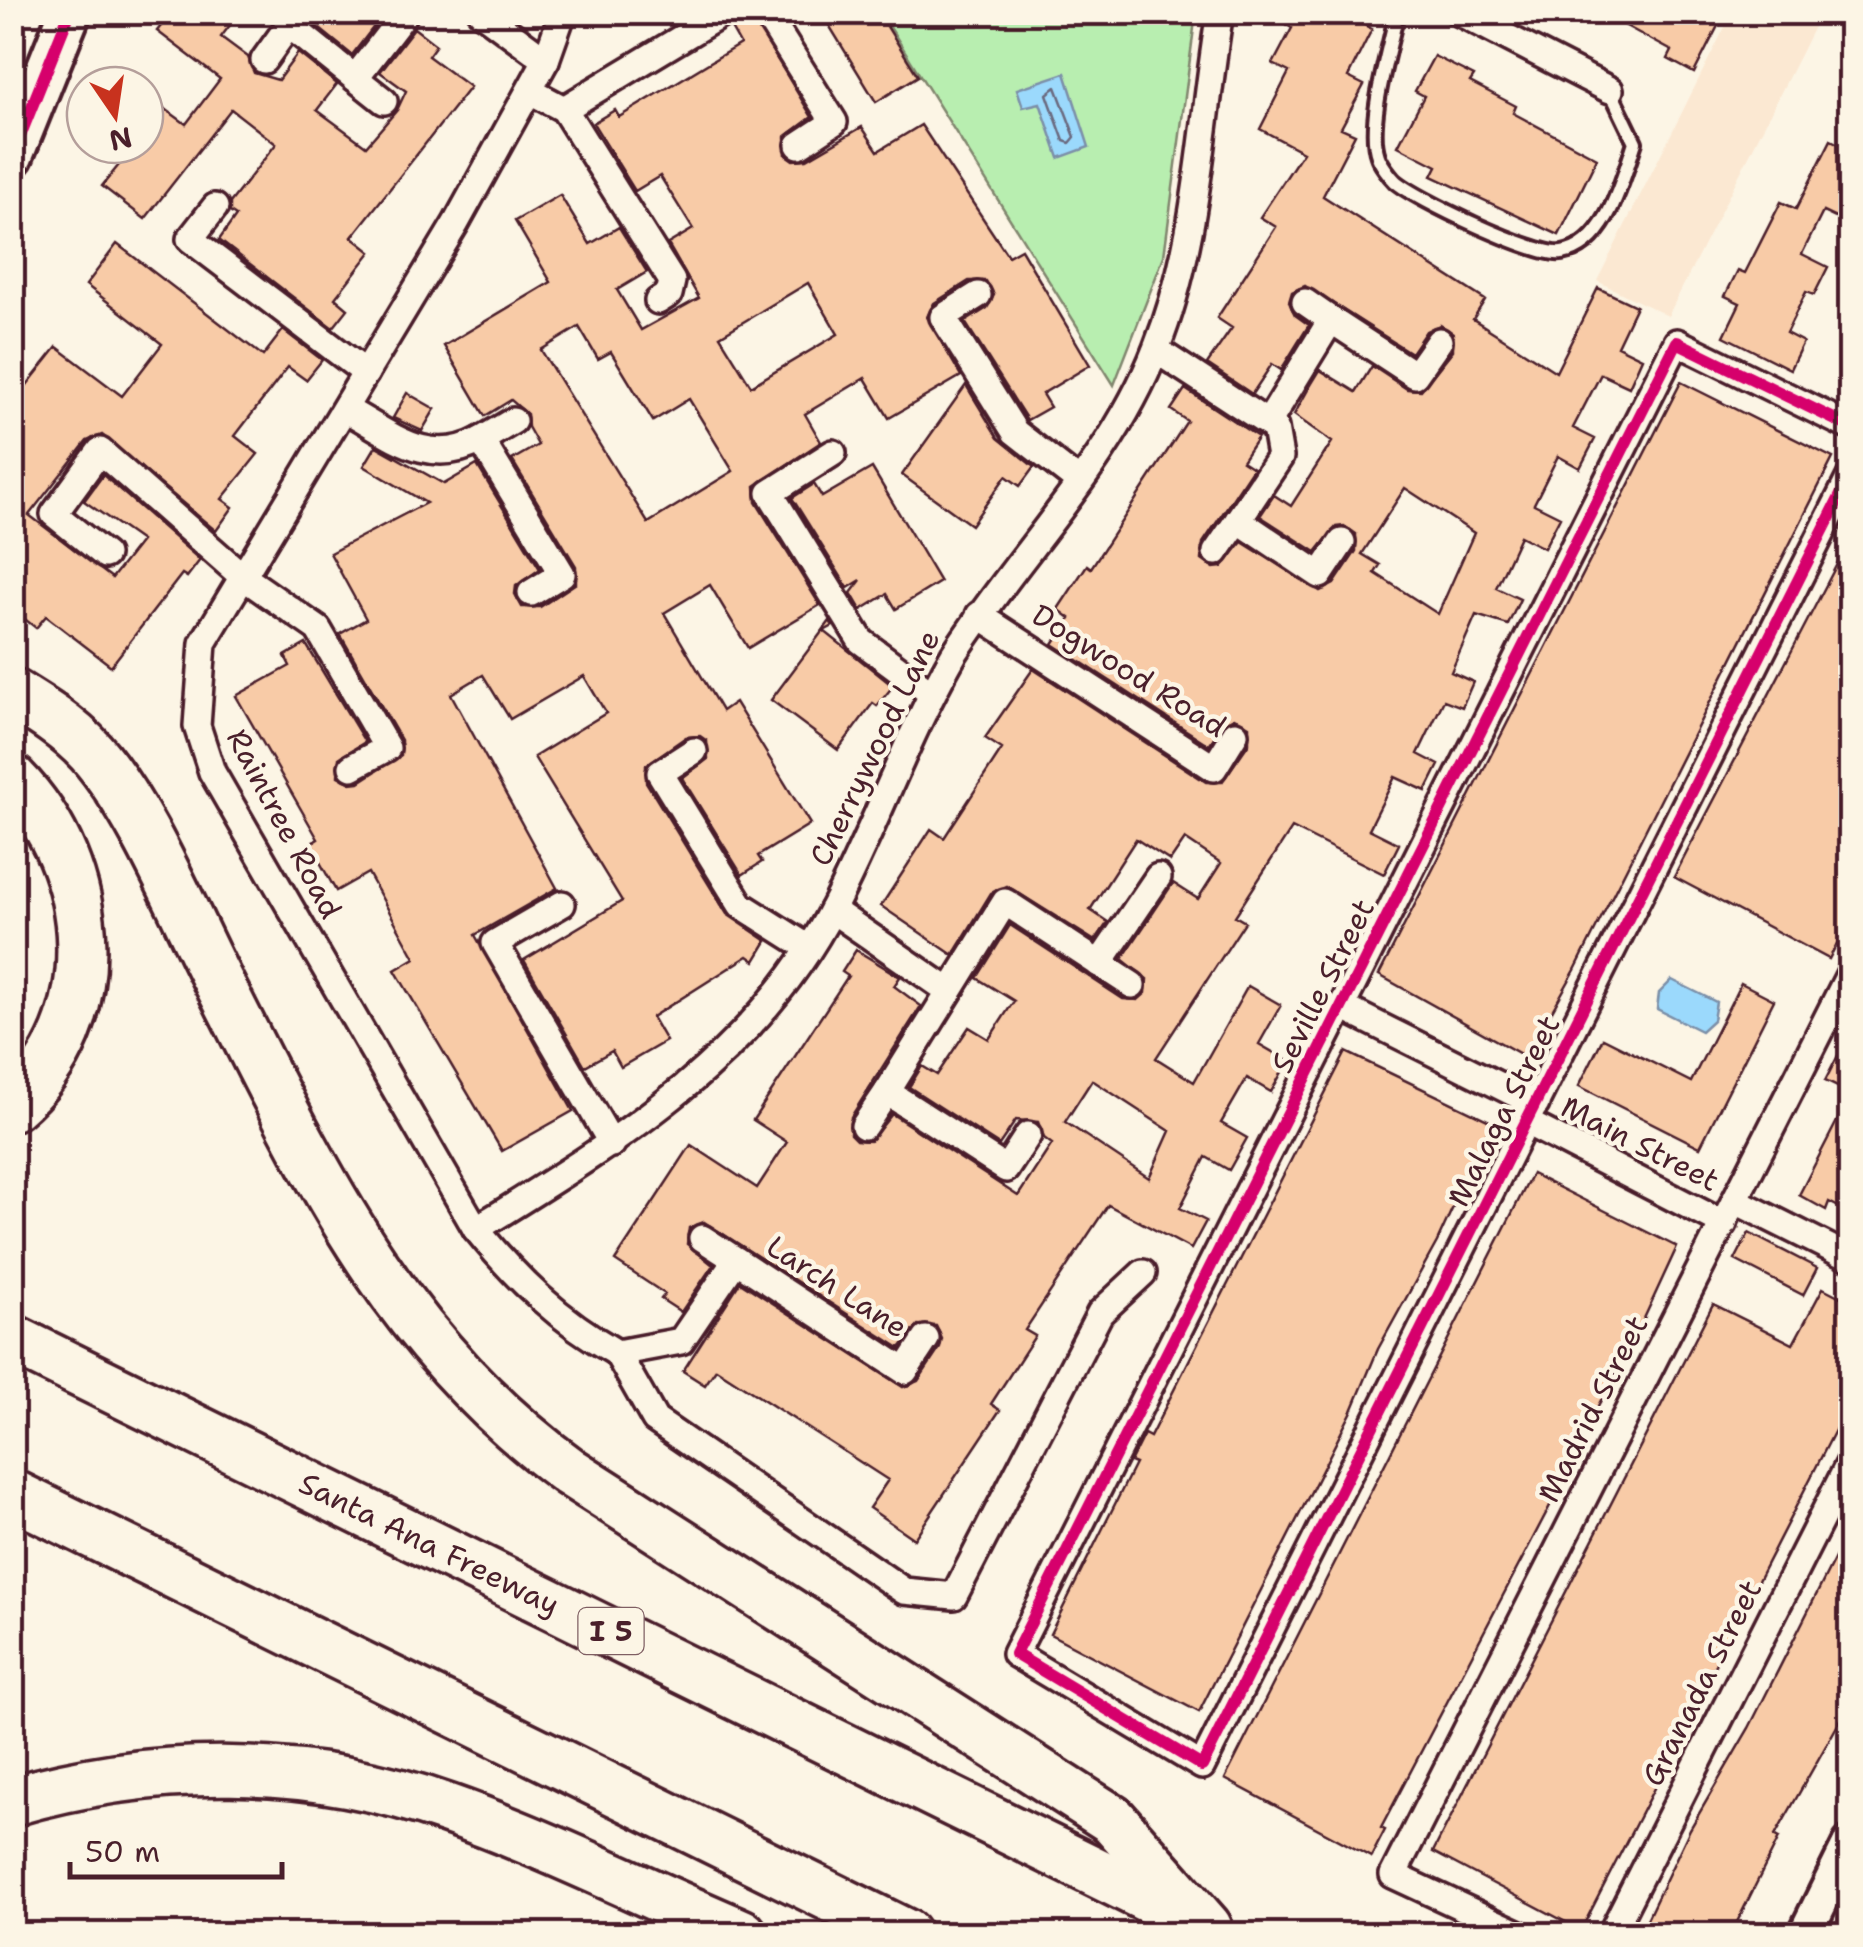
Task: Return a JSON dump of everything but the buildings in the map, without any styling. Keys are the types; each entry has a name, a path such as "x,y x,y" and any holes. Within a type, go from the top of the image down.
{"highway":[{"path":"12,693 54,719 92,752 132,815 305,1153 366,1259 473,1393 570,1472 1113,1820 1215,1931"},
{"path":"12,779 57,844 78,901 82,970 63,1046 32,1090 12,1106"},
{"name":"Santa Ana Freeway","path":"12,1339 1215,1931"},
{"path":"12,1494 906,1934"},
{"path":"12,1801 90,1782 172,1772 242,1772 336,1782 446,1808 742,1934"}],"main road":[{"path":"12,156 70,12"}],"street":[{"path":"356,78 406,12"},
{"path":"481,12 546,60"},
{"name":"Raintree Road","path":"563,12 530,91 203,644 197,726 212,772 476,1230 516,1279 566,1324 617,1354"},
{"path":"564,109 724,12"},
{"path":"766,12 834,122 799,145"},
{"name":"Cherrywood Lane","path":"476,1230 612,1144 708,1071 809,948 832,910 931,694 979,615 1127,411 1156,350 1187,256 1220,12"},
{"path":"1458,12 1610,90"},
{"path":"264,60 289,26 384,101"},
{"path":"530,91 564,109 672,281 672,290 658,301"},
{"path":"215,207 190,238 366,373"},
{"path":"978,295 943,317 1015,432 1078,481"},
{"path":"1305,302 1415,375 1438,341"},
{"path":"1268,423 1331,320"},
{"name":"Seville Street","path":"1202,1766 1015,1654 1677,342 1850,427"},
{"path":"1156,350 1275,428 1280,458 1216,552"},
{"path":"345,409 427,454 467,448 513,421"},
{"path":"481,440 562,574 531,594"},
{"path":"106,555 54,514 100,451 242,576 318,630 387,748 352,768"},
{"path":"833,454 770,493 861,641 931,694"},
{"name":"Malaga Street","path":"1202,1766 1850,478"},
{"path":"1238,520 1320,575 1342,542"},
{"name":"Dogwood Road","path":"979,615 1214,768 1235,734"},
{"path":"694,751 660,772 741,906 809,948"},
{"path":"1099,964 1158,877"},
{"path":"864,1126 936,1019 946,989 1004,902 1132,985"},
{"path":"562,904 495,943 612,1144"},
{"path":"832,910 946,989"},
{"name":"Madrid Street","path":"1520,1934 1393,1875 1850,973"},
{"name":"Main Street","path":"1340,1006 1531,1113 1730,1212 1850,1258"},
{"path":"887,1092 1006,1168 1028,1136"},
{"path":"702,1238 736,1260"},
{"name":"Larch Lane","path":"617,1354 680,1341 736,1260 905,1371 926,1339"},
{"path":"617,1354 655,1420 904,1592 954,1596 1100,1313 1143,1273"},
{"name":"Granada Street","path":"1611,1934 1850,1462"},
{"path":"1804,1934 1850,1843"}],"lane":[{"path":"1396,12 1376,122 1378,156 1396,182 1525,248 1564,253 1592,236 1618,193 1635,142 1610,90"}],"shaded area":[{"path":"1732,13 1821,13 1668,316 1597,281"}],"green space":[{"path":"881,13 1196,13 1164,256 1114,385"}],"water":[{"path":"1065,73 1089,147 1059,158 1040,103 1023,107 1017,89"},
{"path":"1672,980 1716,1002 1713,1020 1701,1031 1657,1009 1659,993"}],"cycle path":[{"path":"12,156 70,12"},
{"path":"1850,427 1677,342 1015,1654 1202,1766 1850,477"}]}
